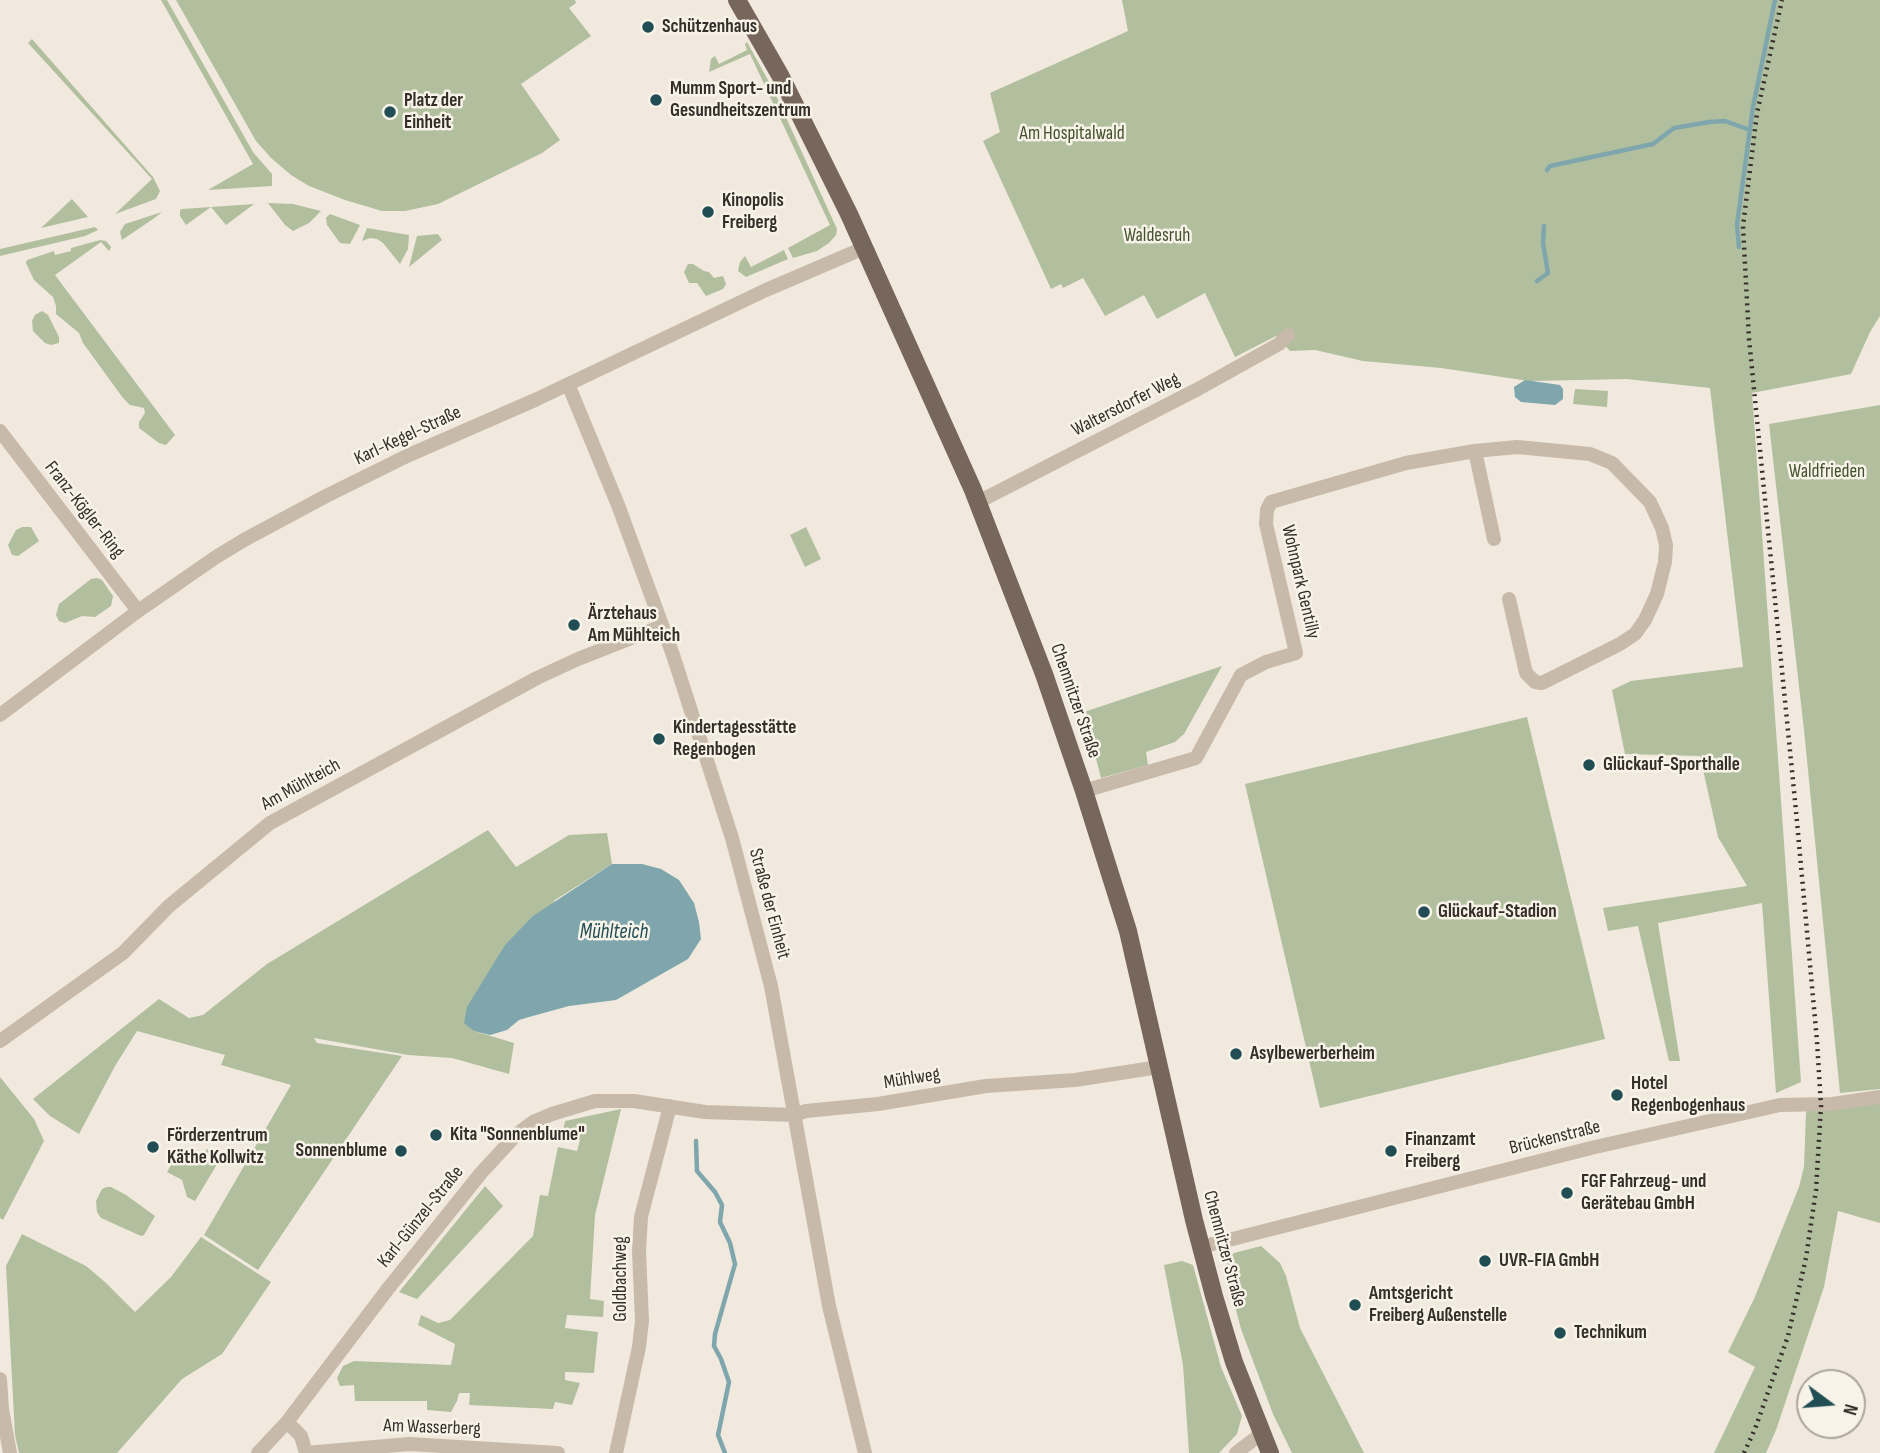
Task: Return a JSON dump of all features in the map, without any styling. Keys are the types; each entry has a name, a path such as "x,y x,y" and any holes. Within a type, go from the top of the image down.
{"main road":[{"name":"Chemnitzer Straße","path":"737,0 780,75 864,248 978,502 1026,623 1084,791 1128,931 1201,1247 1234,1362 1270,1453"}],"street":[{"name":"Karl-Kegel-Straße","path":"0,715 138,611 225,551 326,496 766,290 864,248"},
{"name":"Waltersdorfer Weg","path":"978,502 1198,389 1279,344 1288,335"},
{"name":"Straße der Einheit","path":"568,384 618,505 662,626 732,838 771,986 835,1338 865,1453"},
{"name":"Franz-Kögler-Ring","path":"0,431 138,611"},
{"name":"Wohnpark Gentilly","path":"1084,791 1196,758 1241,675 1266,662 1296,653 1266,524 1267,510 1271,502 1406,463 1475,450 1517,447 1567,450 1590,454 1612,463 1650,502 1664,537 1665,562 1657,594 1645,620 1635,634 1620,645 1542,683 1535,682 1526,673 1509,599"},
{"path":"1475,450 1494,539"},
{"name":"Am Mühlteich","path":"0,1041 123,953 169,906 270,823 537,678 662,626"},
{"name":"Mühlweg","path":"670,1106 705,1112 794,1115 806,1111 878,1104 986,1086 1075,1080 1159,1067"},
{"name":"Brückenstraße","path":"1201,1247 1591,1148 1793,1104 1855,1102 1880,1097"},
{"name":"Karl-Günzel-Straße","path":"258,1453 287,1422 395,1279 481,1173 517,1134 533,1122 595,1101 634,1101 670,1106"},
{"name":"Goldbachweg","path":"616,1453 642,1321 639,1251 641,1217 670,1106"},
{"path":"0,1379 10,1453"},
{"path":"287,1422 301,1436 306,1453"},
{"path":"1236,1453 1261,1434"},
{"name":"Am Wasserberg","path":"306,1453 409,1444 558,1453"}],"green space":[{"path":"161,0 167,0 253,152 272,174 272,186 208,190 253,164"},
{"name":"Platz der Einheit","path":"176,0 575,0 576,3 569,8 591,36 521,84 560,140 542,153 438,204 405,211 382,211 309,186 271,158 256,141"},
{"path":"1122,0 1880,0 1880,316 1851,374 1752,393 1801,1082 1776,1093 1762,903 1658,923 1680,1061 1669,1061 1638,926 1608,931 1603,908 1747,886 1718,837 1700,756 1625,754 1612,690 1631,681 1743,667 1710,388 1626,379 1529,381 1441,368 1363,361 1315,350 1290,351 1276,336 1235,357 1205,293 1157,319 1144,295 1105,316 1083,278 1063,288 1061,284 1051,289 983,141 1000,132 990,93 1128,31"},
{"path":"32,39 153,177 160,191 156,199 115,214 152,179 28,43"},
{"path":"747,42 773,89 837,229 836,235 829,243 817,251 793,258 788,248 830,225 750,54 709,72 711,59 715,56 719,64 747,50"},
{"path":"72,199 88,217 41,228"},
{"path":"268,203 293,204 321,211 309,223 293,231"},
{"path":"254,204 226,225 211,207 186,225 180,216 182,209"},
{"path":"162,212 122,240 120,232 125,224"},
{"path":"330,214 360,225 350,244 340,243 327,225 326,218"},
{"path":"95,227 98,230 85,236 0,256 0,249"},
{"path":"367,228 409,235 408,249 400,264 377,239 362,241"},
{"path":"438,234 442,240 409,267 417,236"},
{"path":"100,240 106,241 111,247 109,251 101,242 55,275 175,435 166,445 139,428 139,422 145,413 144,408 130,405 123,398 83,343 79,333 56,314 53,297 34,280 26,263 27,260 54,251 55,255"},
{"path":"784,250 788,259 746,277 738,271 745,256 751,267"},
{"path":"688,264 709,272 714,278 723,276 726,284 723,289 706,296 697,283 689,283 684,272"},
{"path":"42,311 48,315 59,337 59,343 45,343 33,331 32,321 35,315"},
{"path":"1575,389 1608,391 1607,407 1573,404"},
{"name":"Waldfrieden","path":"1880,405 1880,1089 1840,1093 1804,730 1769,424"},
{"path":"31,527 39,541 18,556 12,555 8,545 16,530"},
{"path":"806,527 821,559 805,567 790,535"},
{"path":"91,579 102,580 113,596 111,606 95,617 82,616 65,623 59,621 56,615 59,604"},
{"path":"1222,666 1184,734 1175,742 1146,752 1148,765 1101,778 1084,712"},
{"name":"Glückauf-Stadion","path":"1527,717 1605,1039 1320,1108 1245,784"},
{"path":"488,830 516,867 569,835 607,833 612,864 555,900 474,1031 514,1043 509,1074 452,1058 408,1055 314,1038 317,1043 402,1056 258,1270 204,1235 291,1085 221,1065 225,1055 137,1031 79,1134 50,1116 33,1099 159,999 189,1018 203,1015 267,964"},
{"path":"0,1077 34,1119 44,1141 3,1220 0,1218"},
{"path":"1880,1097 1880,1223 1838,1211 1824,1287 1766,1453 1714,1453 1755,1367 1728,1352 1754,1299 1799,1187 1804,1167 1806,1113 1810,1104"},
{"path":"621,1109 595,1215 590,1299 604,1301 603,1317 567,1315 565,1328 598,1332 594,1373 565,1372 565,1380 580,1383 572,1405 555,1402 553,1409 469,1405 470,1393 459,1393 451,1412 427,1410 427,1401 355,1401 354,1385 340,1386 337,1378 343,1366 354,1361 451,1365 455,1344 418,1325 421,1315 438,1323 450,1320 533,1236 540,1195 548,1196 558,1147 577,1151 580,1140 562,1136 565,1121"},
{"path":"207,1149 222,1156 195,1201 187,1197 182,1180 167,1172 179,1151 198,1158 202,1157"},
{"path":"485,1186 503,1206 417,1299 399,1292"},
{"path":"107,1187 126,1195 155,1216 144,1235 101,1218 97,1212 96,1201 102,1189"},
{"path":"22,1234 86,1266 135,1312 171,1277 201,1237 271,1282 222,1354 182,1379 117,1453 19,1453 15,1435 6,1266"},
{"path":"1261,1246 1280,1263 1300,1328 1364,1453 1292,1453 1273,1414 1241,1329 1226,1272 1228,1259 1234,1253"},
{"path":"1182,1261 1193,1265 1221,1367 1242,1416 1237,1434 1219,1453 1189,1453 1183,1365 1164,1265"}],"water":[{"path":"1525,380 1560,385 1563,399 1555,405 1521,402 1515,397 1514,387"},
{"name":"Mühlteich","path":"612,864 642,864 661,869 679,880 694,903 701,939 688,959 616,1000 569,1006 529,1017 519,1020 507,1030 490,1035 474,1031 464,1023 467,1007 505,945 533,916"}],"waterway":[{"path":"1739,247 1737,225 1753,107 1775,0"},
{"path":"1547,170 1550,166 1653,144 1674,128 1725,121 1750,130"},
{"path":"1537,281 1548,273 1543,243 1544,226"},
{"path":"696,1141 697,1171 722,1205 720,1222 730,1243 735,1264 714,1346 729,1382 718,1435 725,1453"}],"railway":[{"path":"1744,1453 1788,1336 1806,1258 1816,1190 1821,1106 1796,811 1749,339 1743,226 1757,113 1782,0"}],"place":[{"name":"Schützenhaus","path":"648,27"},
{"name":"Mumm Sport- und Gesundheitszentrum","path":"656,100"},
{"name":"Platz der Einheit","path":"390,112"},
{"name":"Kinopolis Freiberg","path":"708,212"},
{"name":"Ärztehaus Am Mühlteich","path":"574,625"},
{"name":"Kindertagesstätte Regenbogen","path":"659,739"},
{"name":"Glückauf-Sporthalle","path":"1589,765"},
{"name":"Glückauf-Stadion","path":"1424,912"},
{"name":"Asylbewerberheim","path":"1236,1054"},
{"name":"Hotel Regenbogenhaus","path":"1617,1095"},
{"name":"Kita \"Sonnenblume\"","path":"436,1135"},
{"name":"Förderzentrum Käthe Kollwitz","path":"153,1147"},
{"name":"Sonnenblume","path":"401,1151"},
{"name":"Finanzamt Freiberg","path":"1391,1151"},
{"name":"FGF Fahrzeug- und Gerätebau GmbH","path":"1567,1193"},
{"name":"UVR-FIA GmbH","path":"1485,1261"},
{"name":"Amtsgericht Freiberg Außenstelle","path":"1355,1305"},
{"name":"Technikum","path":"1560,1333"}],"park label":[{"name":"Am Hospitalwald","path":"1072,134"},
{"name":"Waldesruh","path":"1157,236"}]}
